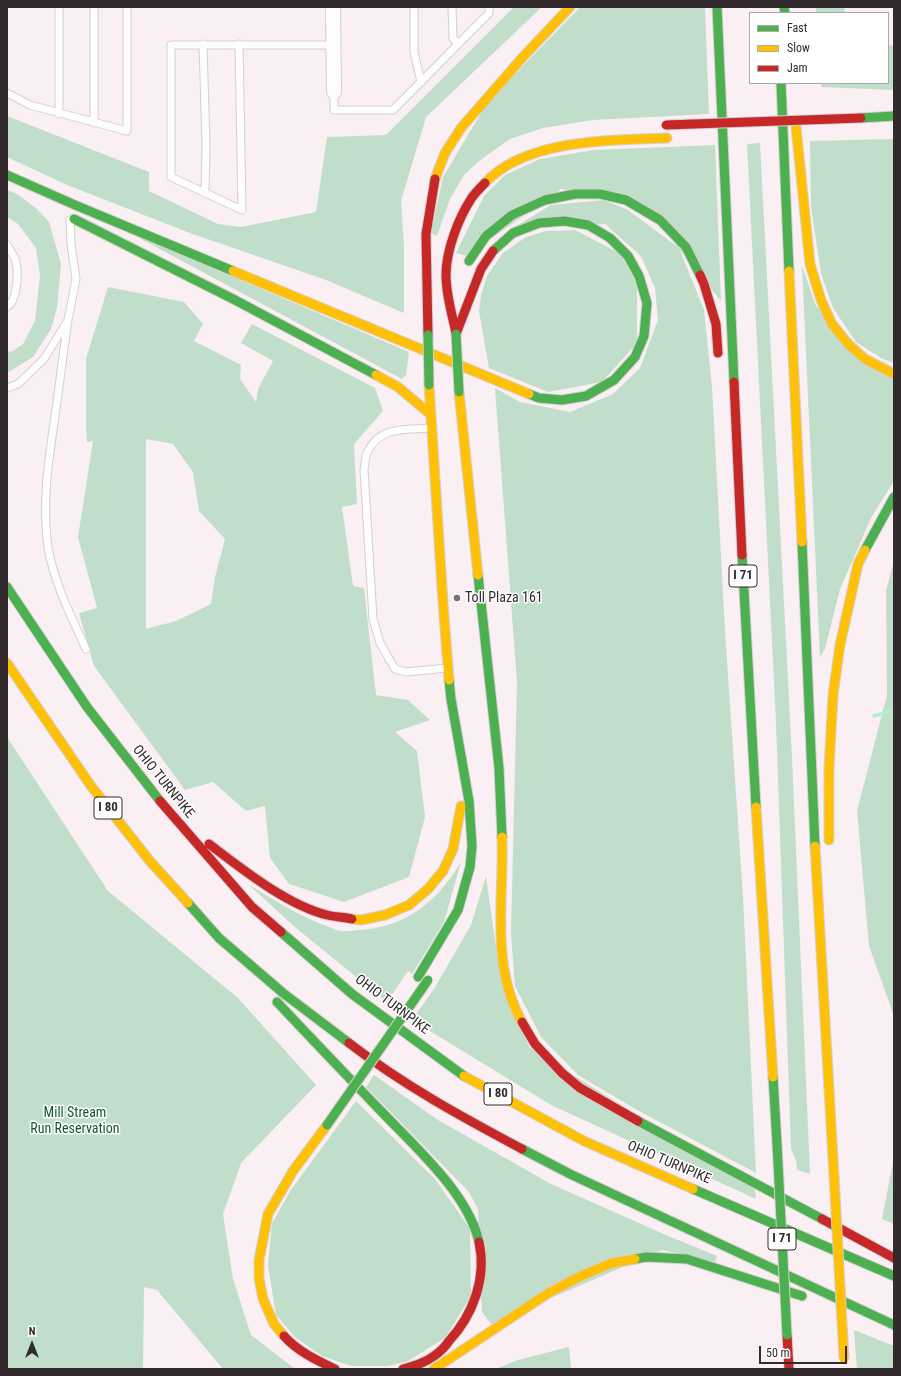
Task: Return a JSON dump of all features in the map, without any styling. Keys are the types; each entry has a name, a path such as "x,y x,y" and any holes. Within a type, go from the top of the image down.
{"highway":[{"path":"415,980 458,910 470,867 472,846 471,825 451,699 442,595 428,385 426,234 434,183 445,153 461,128 522,58 570,7"},
{"name":"I 71","path":"717,7 747,655 777,1144 789,1369"},
{"path":"780,84 818,906 844,1369"},
{"path":"795,114 810,264 813,280 826,314 839,333 856,352 877,366 894,374"},
{"path":"663,126 894,116"},
{"path":"776,133 807,131"},
{"path":"714,136 730,135"},
{"path":"456,334 445,282 446,262 461,216 475,193 492,176 520,158 557,146 602,141 671,138"},
{"path":"7,175 75,205 539,398 562,400 586,396 614,380 635,357 644,336 647,303 639,276 628,256 610,238 588,225 565,221 539,224 513,233 494,249 481,269 456,334"},
{"path":"7,185 16,189"},
{"path":"466,267 486,236 512,214 544,200 575,194 600,194 626,200 660,220 686,247 704,284 716,324 718,362"},
{"path":"66,215 235,300 398,387 430,414"},
{"path":"428,309 436,262"},
{"path":"458,296 456,334 459,392 499,768 503,865 500,908 502,957 508,988 516,1011 535,1044 562,1074 580,1088 894,1258"},
{"path":"829,847 829,768 833,695 840,645 858,564 894,497"},
{"path":"733,562 747,655"},
{"name":"OHIO TURNPIKE","path":"7,587 87,707 168,812 252,907 352,994 461,1074 584,1141 894,1276"},
{"name":"I 80","path":"7,663 90,786 149,860 219,938 283,993 355,1048 405,1083 458,1115 572,1175 894,1325"},
{"path":"491,798 499,768"},
{"path":"168,812 250,875 298,904 327,915 361,920 385,914 409,905 428,889 443,871 453,849 458,827 464,777"},
{"path":"818,906 825,869"},
{"path":"219,938 228,952 258,984"},
{"path":"335,1369 320,1362 290,1342 274,1324 263,1300 259,1278 258,1260 268,1214 293,1171 430,977"},
{"path":"270,995 441,1175 462,1203 476,1230 481,1250 480,1284 465,1323 436,1355 414,1366 403,1369"},
{"path":"382,1028 391,1016"},
{"path":"342,1086 369,1048"},
{"path":"434,1369 456,1356 562,1285 593,1269 626,1259 655,1256 680,1258 705,1264 811,1299"},
{"path":"826,1304 894,1325"},
{"path":"263,1321 274,1339"}],"street":[{"path":"333,7 334,92"}],"lane":[{"path":"58,7 59,114"},
{"path":"94,7 94,123"},
{"path":"7,93 30,105 127,131 127,7"},
{"path":"414,7 414,52 421,82"},
{"path":"452,7 453,38 458,44"},
{"path":"334,92 334,110 393,110 489,13 489,7"},
{"path":"203,44 206,145 205,193"},
{"path":"239,44 242,210 170,177 171,45 239,44 334,45"},
{"path":"75,205 66,215 76,279 68,320 47,473 45,517 48,548 55,575 86,649"},
{"path":"7,245 15,259 18,281 11,305 7,307"},
{"path":"7,388 18,384 44,359 68,320"},
{"path":"431,428 387,432 377,438 368,452 364,470 373,619 380,643 395,669 406,672 449,668"}],"green space":[{"path":"514,7 542,7 426,117 401,201 404,246 404,313 326,280 190,233 67,185 7,157 7,116 149,172 149,191 218,224 241,227 316,212 327,137 386,135"},
{"path":"580,7 705,7 709,114 593,120 543,128 510,139 479,161 464,175 450,199 437,236 431,233 443,177 487,103"},
{"path":"816,7 844,7 845,12 816,12"},
{"path":"889,45 894,46 894,90 821,87 821,84 889,84"},
{"path":"894,139 894,363 881,358 856,342 833,308 821,273 811,207 810,141"},
{"path":"760,143 792,757 810,1174 797,1170 796,1160 791,1149 776,722 747,144"},
{"path":"715,145 721,301 642,203 561,189 467,256 456,253 484,196 505,175 540,159 594,150"},
{"path":"7,190 17,194 36,208 49,222 61,264 57,308 51,329 33,357 7,373 7,352 13,351 23,344 35,321 40,275 36,248 18,224 7,217"},
{"path":"604,200 628,210 679,248 704,310 712,387 725,631 743,897 756,1173 639,1111 578,1075 541,1037 515,986 511,934 517,682 495,388 520,402 570,412 613,394 640,368 658,320 655,288 641,256 605,224 513,228 551,205"},
{"path":"575,230 621,254 637,284 637,343 602,382 548,392 489,368 479,311 481,295 487,276 503,253 526,237 546,231"},
{"path":"128,232 409,352 406,375 402,379"},
{"path":"802,266 816,306 894,379 894,481 871,518 840,589 825,649 820,657"},
{"path":"108,287 184,302 203,324 194,341 241,365 240,379 256,402 258,389 273,361 241,343 252,324 375,388 383,411 354,444 357,504 342,507 353,586 364,588 376,695 408,700 430,720 395,732 417,751 425,817 409,877 344,902 289,884 270,858 265,806 246,811 213,782 185,790 94,666 79,613 97,608 78,537 93,441 87,442 86,359","holes":["146,439 173,444 193,472 199,511 225,539 215,577 211,604 176,621 146,629"]},
{"path":"894,561 894,1016 869,946 857,811 887,695 886,591"},
{"name":"Mill Stream Run Reservation","path":"7,737 108,891 238,998 316,1085 241,1163 223,1214 233,1279 251,1335 295,1369 223,1369 157,1290 144,1287 143,1369 7,1369"},
{"path":"461,862 444,922 412,974 408,971 387,1002 296,928 249,885 314,921 341,931 359,930 391,924 419,910 442,889"},
{"path":"486,876 497,955 529,1047 755,1190 756,1199 551,1105 412,1020 434,989 471,925"},
{"path":"374,1075 438,1120 551,1184 717,1256 715,1262 662,1250 491,1324 482,1312 478,1209 469,1192 366,1087"},
{"path":"356,1101 435,1179 470,1229 471,1296 445,1338 408,1361 388,1366 351,1366 322,1356 295,1337 276,1315 268,1265 272,1223 291,1190"},
{"path":"894,1157 894,1224 882,1219"},
{"path":"854,1330 894,1346 894,1369 857,1369"},
{"path":"569,1347 571,1369 495,1369 518,1360"}],"waterway":[{"path":"874,716 894,710"}],"traffic: fast":[{"path":"717,7 734,382"},
{"path":"784,7 785,12"},
{"path":"781,84 789,271"},
{"path":"861,118 894,116"},
{"path":"7,175 233,271"},
{"path":"469,261 486,236 512,215 545,200 575,194 600,194 626,200 660,220 686,247 700,275"},
{"path":"74,219 235,300 376,375"},
{"path":"493,251 513,233 539,223 565,221 588,225 610,238 628,256 639,276 647,303 644,336 635,357 614,380 586,396 562,400 539,398 529,394"},
{"path":"456,334 459,392"},
{"path":"428,335 429,385"},
{"path":"865,550 894,497"},
{"path":"802,542 815,846"},
{"path":"742,555 756,807"},
{"path":"478,575 499,768 502,837"},
{"path":"7,587 87,707 160,801"},
{"path":"418,977 458,910 470,867 472,846 469,801 449,680"},
{"path":"188,903 219,938 283,993 349,1043"},
{"path":"281,932 352,994 464,1076"},
{"path":"327,1125 428,980"},
{"path":"277,1002 438,1171 464,1206 473,1224 479,1242"},
{"path":"773,1077 777,1144"},
{"path":"638,1121 822,1219"},
{"path":"777,1144 787,1335"},
{"path":"522,1149 572,1175 894,1325"},
{"path":"693,1189 894,1276"},
{"path":"635,1259 646,1257 687,1259 802,1296"}],"traffic: slow":[{"path":"435,179 445,153 461,128 522,58 570,7"},
{"path":"796,127 810,264 821,300 832,324 848,344 865,359 894,374"},
{"path":"485,183 502,169 522,158 545,150 595,142 667,138"},
{"path":"233,271 529,394"},
{"path":"789,271 802,542"},
{"path":"376,375 398,387 430,414"},
{"path":"429,385 449,680"},
{"path":"459,392 478,575"},
{"path":"829,840 829,768 833,695 840,645 858,564 865,550"},
{"path":"7,663 91,786 149,860 188,903"},
{"path":"352,919 361,920 385,915 409,905 428,889 443,871 453,849 461,806"},
{"path":"756,807 773,1077"},
{"path":"502,837 502,955 512,1000 522,1022"},
{"path":"815,846 834,1176"},
{"path":"464,1076 584,1141 693,1189"},
{"path":"284,1336 274,1324 263,1299 259,1278 259,1260 268,1214 293,1171 327,1125"},
{"path":"834,1176 844,1359"},
{"path":"434,1369 550,1292 581,1276 612,1263 635,1259"}],"traffic: jam":[{"path":"666,125 861,118"},
{"path":"428,335 426,234 435,179"},
{"path":"456,333 447,290 446,275 448,256 457,226 466,207 472,197 485,183"},
{"path":"456,334 481,269 493,251"},
{"path":"700,275 716,324 718,353"},
{"path":"734,382 742,555"},
{"path":"160,801 252,907 281,932"},
{"path":"209,844 265,885 296,903 327,915 352,919"},
{"path":"522,1022 535,1044 562,1073 580,1088 638,1121"},
{"path":"349,1043 412,1087 522,1149"},
{"path":"822,1219 894,1258"},
{"path":"403,1369 423,1362 438,1353 458,1331 465,1320 476,1295 479,1282 481,1269 479,1242"},
{"path":"787,1335 789,1369"},
{"path":"284,1336 301,1351 335,1369"}],"place":[{"name":"Toll Plaza 161","path":"457,598"}]}
